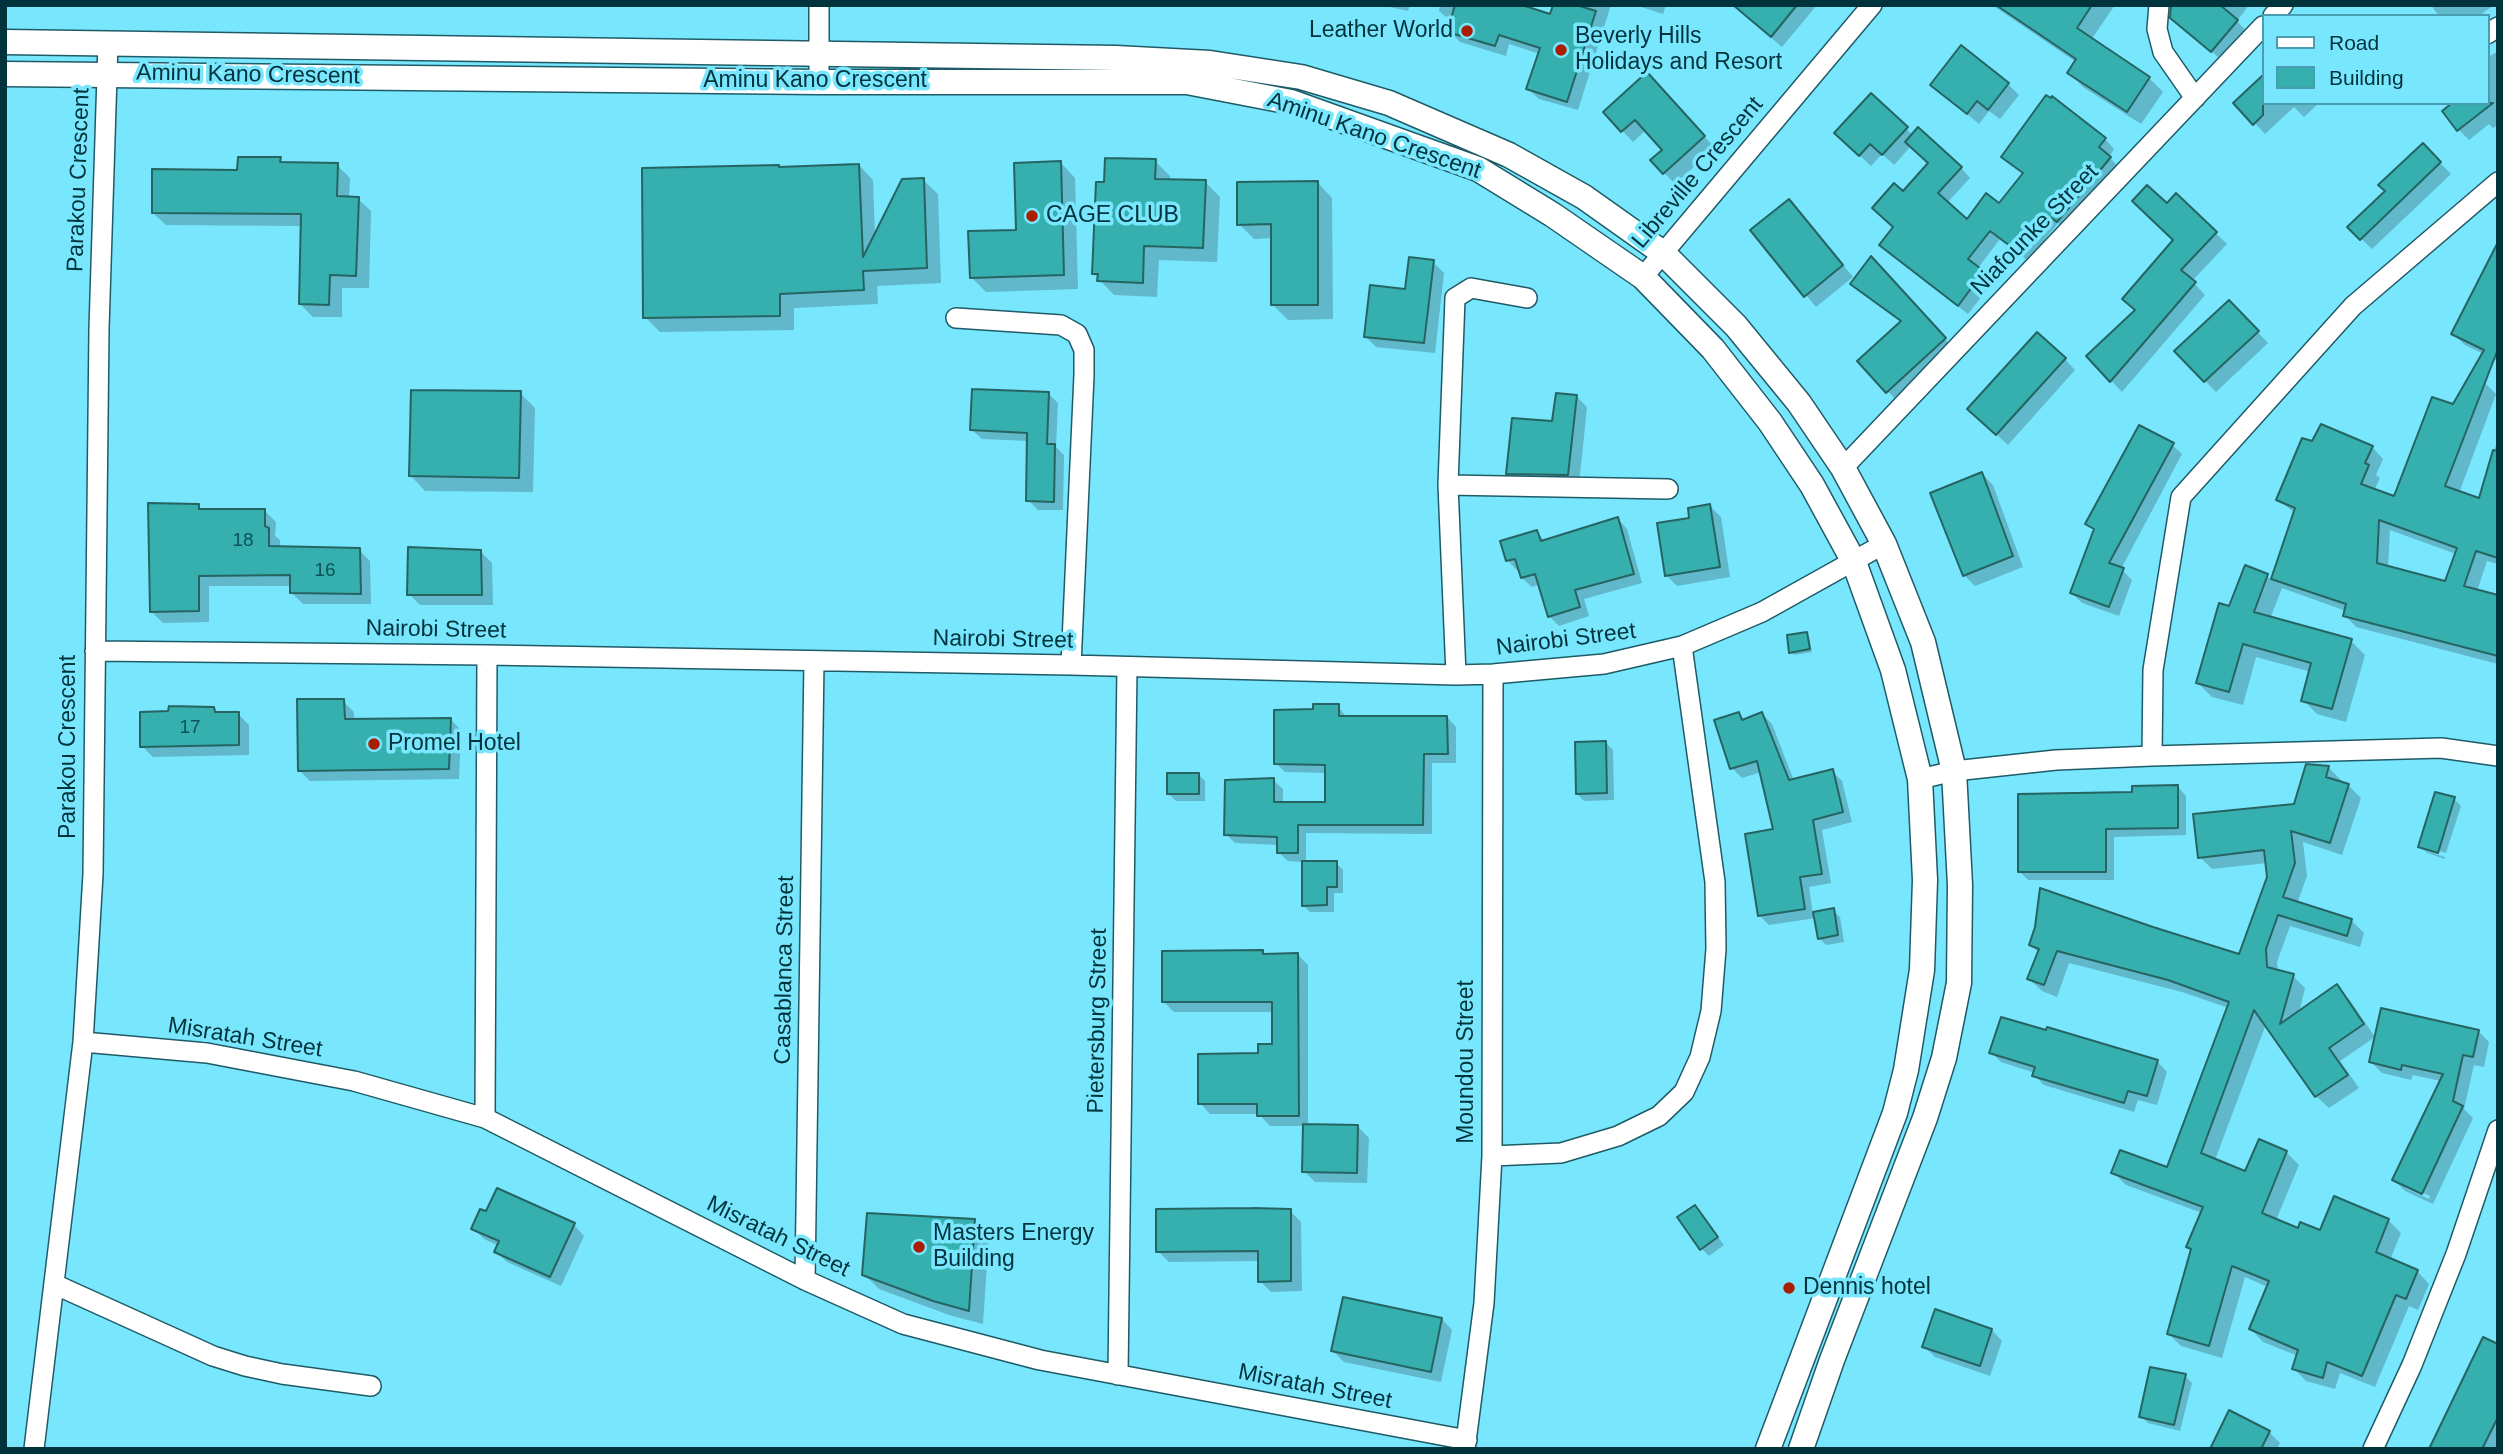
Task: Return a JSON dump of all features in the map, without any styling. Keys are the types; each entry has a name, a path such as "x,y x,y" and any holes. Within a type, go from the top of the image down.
{"street":[{"path":"819,5 819,82"},
{"name":"Libreville Crescent","path":"1643,276 1872,5"},
{"path":"2159,5 2157,29 2163,52 2195,98"},
{"name":"Niafounke Street","path":"1843,468 2262,27"},
{"path":"5,42 1116,58 1210,63 1301,77 1389,103 1509,155 1584,197 1663,253 1735,326 1799,403 1843,468 1884,544 1923,642 1954,771 1960,885 1959,983 1944,1058 1925,1118 1832,1360 1801,1449"},
{"name":"Parakou Crescent","path":"34,1449 83,1042 93,874 99,329 108,43"},
{"name":"Aminu Kano Crescent","path":"5,74 819,82 1187,82 1290,102 1478,169 1553,215 1643,276 1713,349 1770,422 1812,485 1854,562 1893,670 1910,729 1920,779 1925,880 1922,970 1906,1070 1895,1113 1768,1449"},
{"path":"2152,756 2153,670 2167,570 2181,497 2353,306 2498,182"},
{"path":"1456,675 1448,485 1455,298 1471,288 1528,298"},
{"path":"956,318 1061,325 1077,334 1084,350 1071,665"},
{"path":"1448,485 1668,489"},
{"name":"Nairobi Street","path":"94,651 487,655 1493,674 1604,664 1682,646 1762,612 1884,544"},
{"path":"1492,1156 1561,1153 1628,1131 1659,1116 1684,1092 1700,1057 1711,1011 1715,962 1715,882 1682,646"},
{"path":"485,1118 487,655"},
{"name":"Casablanca Street","path":"805,1280 814,661"},
{"name":"Pietersburg Street","path":"1118,1375 1127,667"},
{"name":"Moundou Street","path":"1466,1445 1484,1303 1492,1156 1493,674"},
{"path":"1920,779 1954,771 2056,760 2152,756 2441,748 2498,757"},
{"name":"Misratah Street","path":"83,1042 206,1053 233,1058 354,1081 485,1118 805,1280 903,1324 1040,1360 1466,1445"},
{"path":"2373,1449 2412,1366 2456,1254 2498,1130"},
{"path":"54,1284 213,1356 245,1367 371,1386"}],"building":[{"path":"1455,5 1522,5 1550,14 1553,5 1576,5 1596,11 1567,102 1526,89 1540,48 1499,35 1495,46 1447,32"},
{"path":"1733,5 1797,5 1771,37"},
{"path":"1996,5 2092,5 2077,28 2150,77 2127,112 2067,73 2076,59"},
{"path":"2171,5 2220,5 2238,20 2211,52 2170,18"},
{"path":"1961,45 2009,83 1988,110 1977,101 1967,114 1930,85"},
{"path":"1647,72 1705,136 1663,174 1650,160 1662,150 1635,120 1621,132 1603,112"},
{"path":"2262,76 2263,115 2253,125 2233,103"},
{"path":"1871,93 1908,127 1882,155 1870,144 1859,156 1834,133"},
{"path":"2046,95 2051,98 2052,96 2106,138 2099,147 2111,157 2057,222 2047,215 2018,252 1990,231 1968,259 1984,271 1958,306 1879,245 1893,227 1872,208 1894,183 1903,191 1928,163 1905,142 1918,127 1962,167 1938,193 1967,219 1986,193 1999,203 2023,173 2001,157"},
{"path":"2493,103 2457,131 2442,111 2450,105"},
{"path":"2423,143 2441,162 2360,240 2347,227 2385,191 2378,185"},
{"path":"238,157 281,157 280,162 338,163 337,196 359,197 356,276 330,275 329,305 299,304 301,214 152,213 152,169 237,170"},
{"path":"1105,158 1156,159 1155,179 1206,180 1203,248 1144,246 1143,283 1097,281 1098,274 1092,274 1096,182 1104,182"},
{"path":"1061,161 1064,275 970,278 968,231 1016,230 1014,163"},
{"path":"859,164 863,257 902,179 924,178 927,268 863,271 864,290 780,294 780,316 643,318 642,168"},
{"path":"1318,181 1318,305 1271,305 1271,224 1237,225 1237,182"},
{"path":"2147,185 2167,203 2176,193 2217,232 2181,270 2196,282 2110,382 2086,356 2135,310 2122,299 2173,240 2132,201"},
{"path":"1789,199 1843,265 1804,297 1750,230"},
{"path":"2498,242 2498,349 2445,486 2479,498 2493,450 2498,451 2498,558 2476,551 2464,586 2498,595 2498,656 2343,616 2346,604 2271,579 2295,508 2276,500 2302,438 2312,441 2321,424 2373,446 2365,463 2369,465 2361,484 2394,496 2432,397 2453,404 2484,350 2451,334","holes":["2379,520 2457,548 2445,581 2377,563"]},
{"path":"1871,256 1946,338 1886,393 1857,361 1901,321 1850,284"},
{"path":"1409,257 1434,260 1424,343 1364,337 1370,285 1405,289"},
{"path":"2229,300 2259,331 2204,382 2174,351"},
{"path":"2037,332 2066,358 1996,435 1967,409"},
{"path":"972,389 1049,392 1047,444 1055,444 1054,502 1026,501 1027,433 970,430"},
{"path":"411,390 521,391 519,478 409,476"},
{"path":"1556,393 1577,395 1568,475 1506,474 1512,418 1552,421"},
{"path":"2139,425 2174,443 2109,563 2124,568 2109,607 2070,593 2094,529 2085,524"},
{"path":"1982,472 2013,556 1963,576 1930,493"},
{"path":"148,503 199,504 199,509 265,509 269,546 360,548 361,594 290,593 290,575 199,576 199,611 150,612"},
{"path":"1710,504 1720,567 1665,576 1657,523 1689,518 1688,508"},
{"path":"1618,517 1634,574 1575,590 1580,607 1548,617 1535,574 1521,578 1515,559 1506,561 1500,541 1537,530 1541,541"},
{"path":"408,547 481,550 482,595 407,595"},
{"path":"2245,565 2268,574 2254,612 2352,639 2332,709 2301,701 2311,663 2243,644 2229,692 2196,683 2219,603 2229,606"},
{"path":"1807,632 1810,649 1789,653 1787,635"},
{"name":"Promel Hotel","path":"297,699 344,699 345,719 451,718 449,769 298,771"},
{"path":"1313,704 1339,704 1339,716 1447,716 1448,754 1424,754 1423,825 1298,825 1298,853 1277,853 1277,837 1224,835 1225,780 1274,778 1274,802 1325,802 1325,765 1274,764 1274,710 1313,709"},
{"path":"169,706 214,707 215,712 239,712 239,745 140,747 140,712 168,711"},
{"path":"1739,712 1742,720 1762,712 1789,780 1833,769 1843,812 1813,820 1822,874 1800,877 1805,909 1758,916 1745,834 1773,829 1757,761 1730,769 1714,720"},
{"path":"1606,741 1607,793 1576,794 1575,742"},
{"path":"2306,764 2329,766 2326,777 2349,784 2330,843 2291,831 2295,863 2283,897 2352,919 2347,936 2278,915 2266,949 2267,967 2294,974 2280,1024 2337,984 2364,1024 2329,1048 2348,1075 2315,1097 2254,1010 2201,1153 2245,1171 2259,1139 2287,1151 2262,1213 2298,1228 2300,1222 2320,1230 2334,1196 2389,1219 2376,1252 2418,1270 2406,1299 2396,1295 2362,1376 2327,1362 2323,1378 2292,1369 2298,1350 2249,1329 2269,1281 2232,1266 2209,1346 2167,1334 2191,1249 2186,1247 2203,1207 2111,1173 2120,1150 2167,1167 2229,1002 2168,980 2057,951 2044,985 2027,979 2039,949 2029,945 2035,927 2040,888 2239,954 2267,877 2264,850 2198,858 2193,814 2294,804"},
{"path":"1167,773 1199,773 1199,794 1167,794"},
{"path":"2178,785 2178,828 2106,829 2106,872 2018,872 2018,794 2132,792 2132,786"},
{"path":"2435,792 2455,797 2438,853 2418,847"},
{"path":"1302,861 1337,861 1337,887 1327,887 1327,905 1302,906"},
{"path":"1834,908 1838,935 1818,939 1813,912"},
{"path":"1263,950 1263,954 1298,953 1299,1116 1257,1116 1257,1104 1198,1104 1198,1054 1258,1053 1258,1044 1272,1044 1272,1002 1162,1002 1162,951"},
{"path":"2381,1008 2479,1030 2473,1057 2463,1055 2453,1101 2463,1106 2422,1194 2392,1180 2443,1074 2402,1065 2401,1070 2369,1062"},
{"path":"2001,1017 2046,1030 2047,1027 2158,1060 2147,1096 2128,1091 2124,1103 2032,1076 2035,1067 1989,1053"},
{"path":"1303,1124 1358,1125 1357,1173 1302,1172"},
{"path":"497,1188 575,1223 550,1277 494,1252 499,1241 471,1229 480,1209 486,1211"},
{"path":"1695,1205 1718,1237 1700,1250 1677,1217"},
{"path":"1156,1209 1291,1209 1291,1281 1258,1282 1258,1251 1156,1252"},
{"name":"Masters Energy Building","path":"867,1213 975,1219 969,1311 862,1275"},
{"path":"1343,1297 1442,1318 1431,1372 1331,1351"},
{"path":"1935,1309 1992,1329 1980,1366 1922,1347"},
{"path":"2483,1337 2498,1344 2498,1417 2482,1449 2429,1449"},
{"path":"2150,1367 2186,1374 2174,1425 2139,1417"},
{"path":"2229,1410 2270,1431 2261,1449 2210,1449"}],"place":[{"name":"Leather World","path":"1467,31"},
{"name":"Beverly Hills Holidays and Resort","path":"1561,50"},
{"name":"CAGE CLUB","path":"1032,216"},
{"name":"Promel Hotel","path":"374,744"},
{"name":"Masters Energy Building","path":"919,1247"},
{"name":"Dennis hotel","path":"1789,1288"}]}
